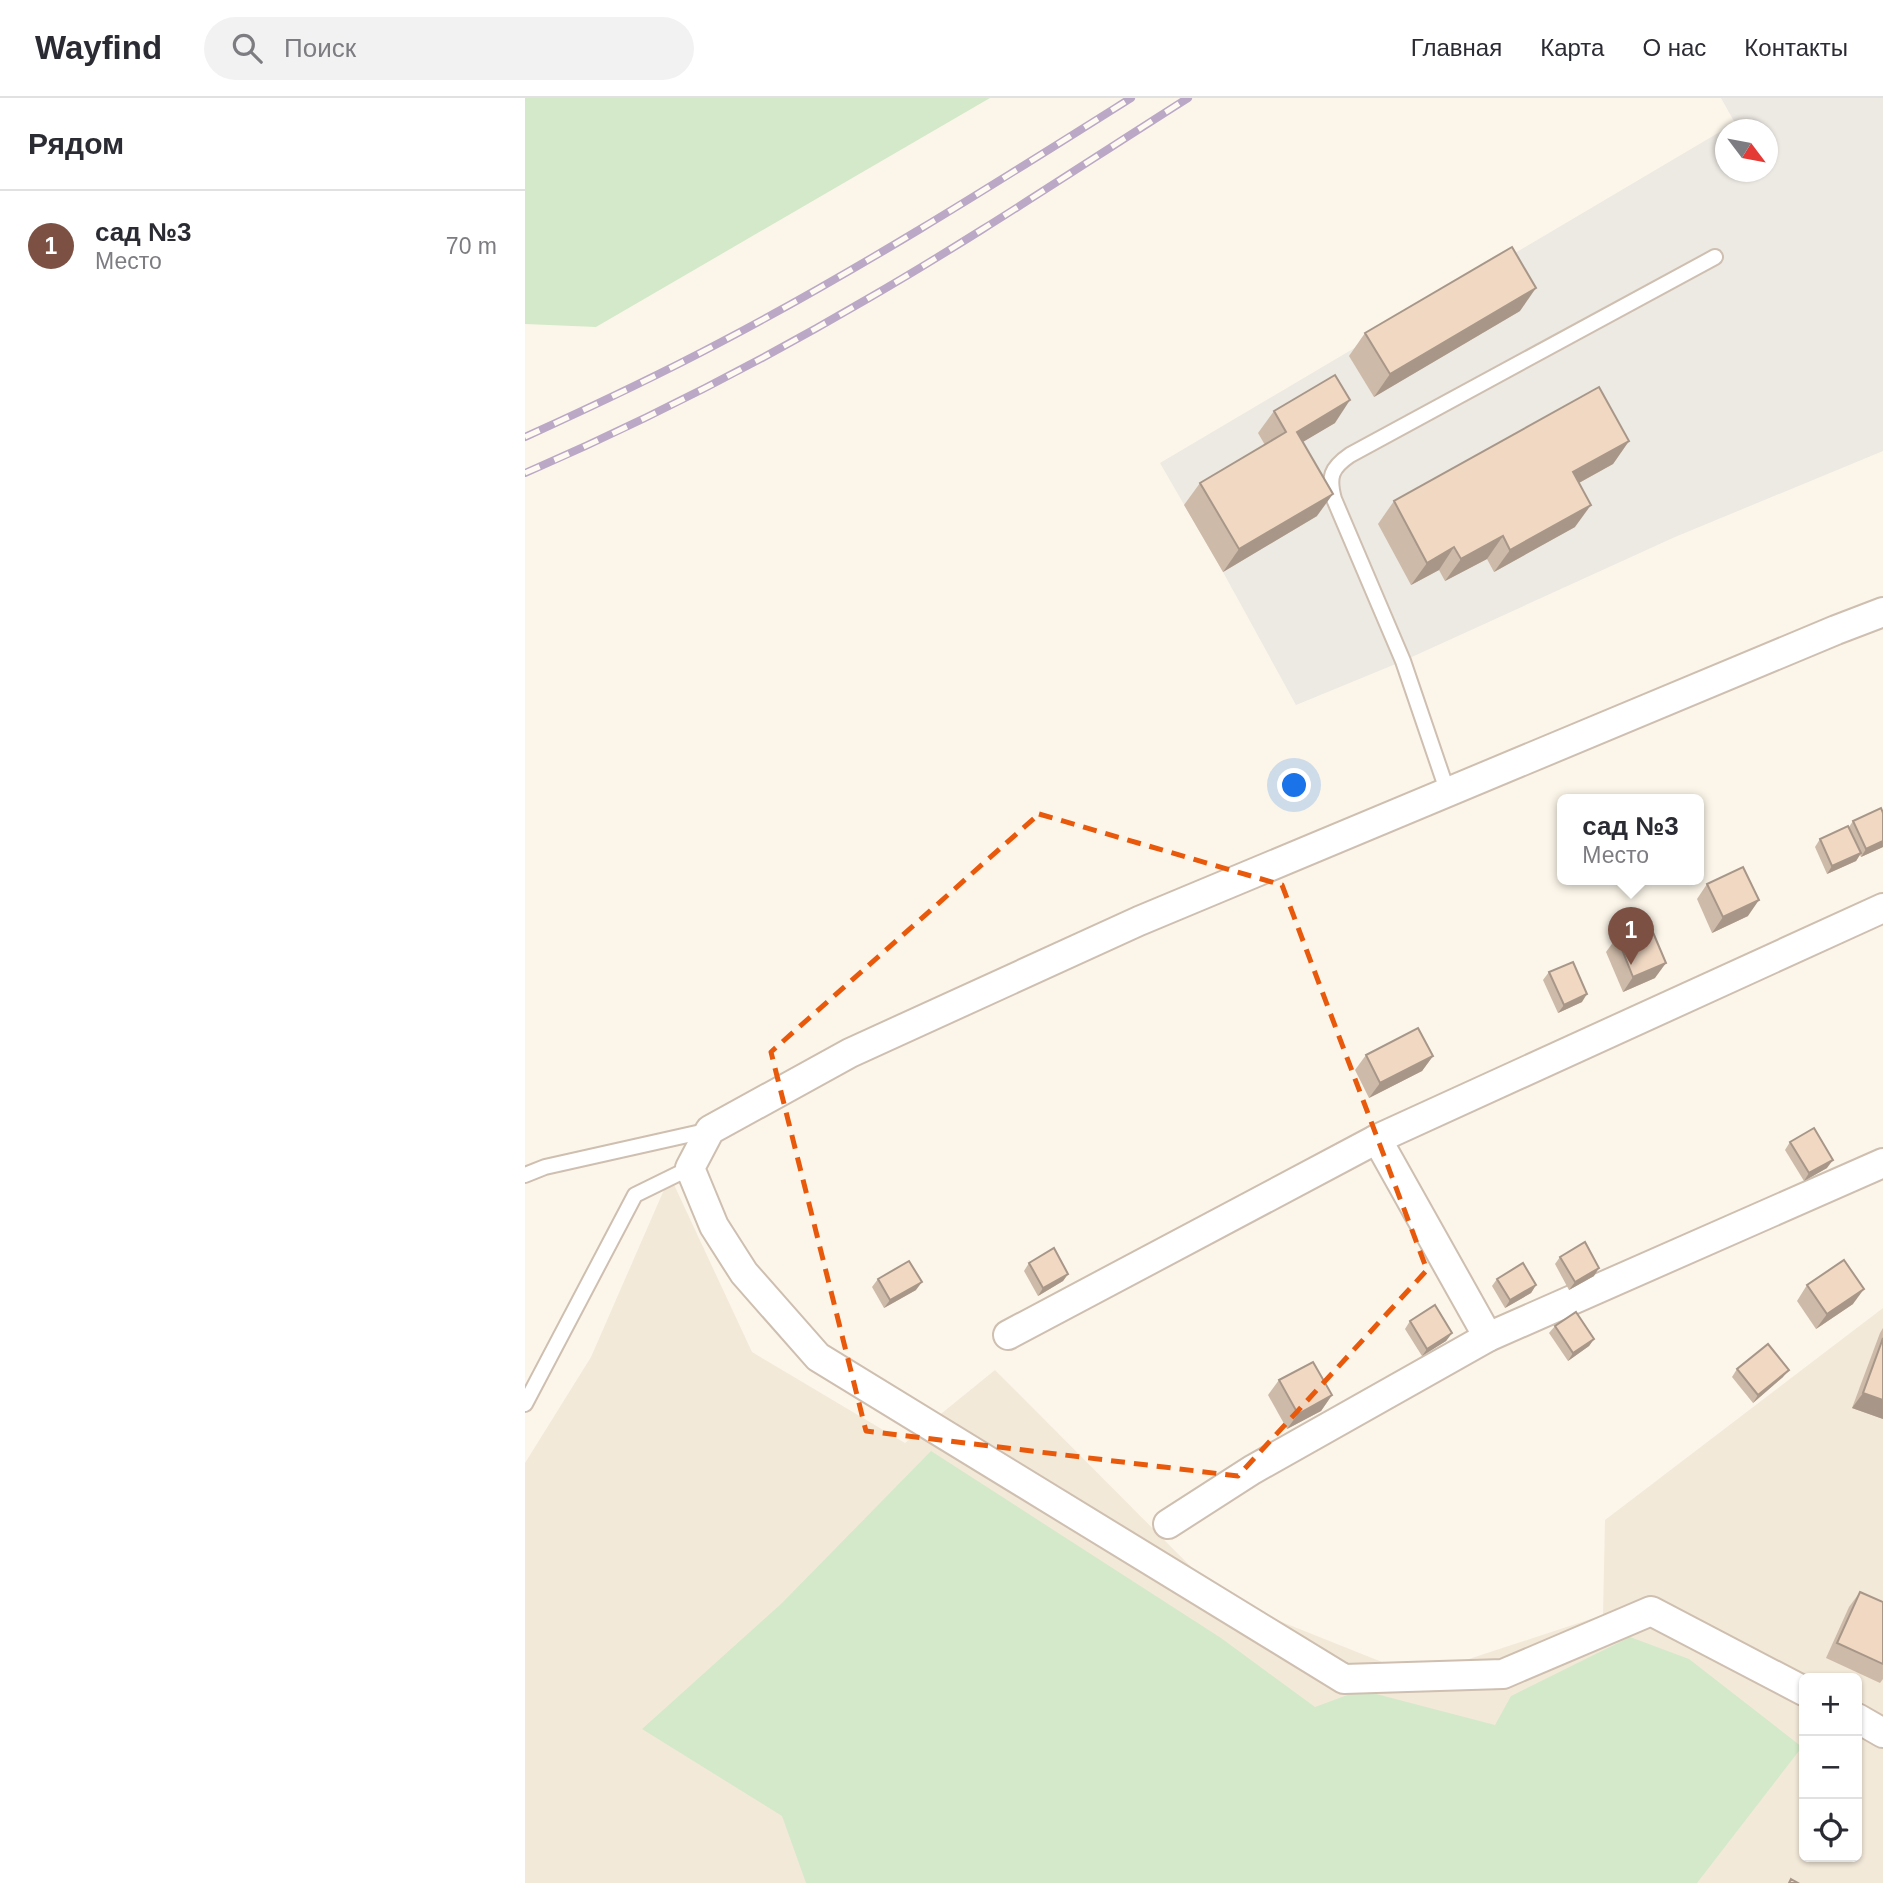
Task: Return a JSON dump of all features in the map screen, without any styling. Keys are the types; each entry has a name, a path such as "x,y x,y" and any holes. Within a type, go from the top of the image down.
{"street":[{"path":"1799,1687 1651,1611 1503,1674 1344,1679 818,1357 744,1273 713,1226 690,1168 710,1130 850,1053 1139,921 1883,612"},
{"path":"1009,1335 1377,1139 1883,908"},
{"path":"1377,1139 1488,1337"},
{"path":"1168,1524 1252,1470 1488,1337 1883,1163"},
{"path":"1862,1721 1883,1733"}],"lane":[{"path":"1448,793 1403,661 1334,499 1330,486 1331,475 1339,463 1350,455 1714,257"},
{"path":"525,1175 545,1167 710,1130"},
{"path":"525,1404 635,1195 690,1168"}],"highlighted area":[{"path":"1039,814 1282,885 1427,1270 1238,1476 866,1431 771,1052"}],"shaded area":[{"path":"1721,98 1883,98 1883,451 1675,537 1403,661 1296,705 1160,463 1715,135 1715,182 1778,182 1778,119 1733,119"},
{"path":"670,1176 752,1352 905,1443 995,1370 1222,1598 1417,1676 1603,1615 1605,1520 1883,1308 1883,1883 525,1883 525,1463 591,1357"}],"green space":[{"path":"525,98 990,98 596,327 525,324"},
{"path":"931,1451 1221,1638 1315,1707 1361,1690 1495,1725 1511,1696 1630,1637 1689,1659 1799,1745 1799,1751 1697,1883 806,1883 782,1816 642,1729 781,1604"}],"building":[{"path":"1512,247 1536,288 1390,374 1365,333"},
{"path":"1335,375 1350,400 1297,432 1333,494 1239,549 1200,483 1286,432 1274,411"},
{"path":"1599,387 1629,441 1573,472 1591,505 1510,550 1503,536 1461,559 1454,547 1427,563 1394,501"},
{"path":"1881,808 1883,841 1866,849 1853,821"},
{"path":"1848,826 1861,853 1832,866 1820,839"},
{"path":"1743,867 1759,900 1723,917 1707,884"},
{"path":"1649,923 1666,963 1633,977 1617,937"},
{"path":"1573,962 1587,994 1564,1005 1549,972"},
{"path":"1418,1028 1433,1056 1380,1083 1366,1055"},
{"path":"1814,1128 1833,1160 1809,1173 1790,1142"},
{"path":"1585,1242 1599,1268 1575,1282 1560,1257"},
{"path":"1054,1248 1068,1274 1043,1288 1029,1263"},
{"path":"1844,1260 1864,1289 1827,1314 1807,1285"},
{"path":"909,1261 922,1282 890,1300 878,1279"},
{"path":"1523,1263 1536,1285 1510,1300 1497,1279"},
{"path":"1435,1305 1452,1333 1427,1349 1410,1321"},
{"path":"1576,1312 1594,1339 1573,1353 1555,1326"},
{"path":"1883,1338 1883,1400 1863,1393"},
{"path":"1768,1344 1789,1370 1758,1395 1737,1369"},
{"path":"1313,1362 1332,1395 1298,1414 1279,1380"},
{"path":"1860,1592 1883,1602 1883,1664 1837,1643"}],"railway":[{"path":"525,437 697,355 826,285 1131,98"},
{"path":"525,473 656,412 827,322 950,250 1188,98"}],"place":[{"name":"сад №3","path":"1631,965"}]}
